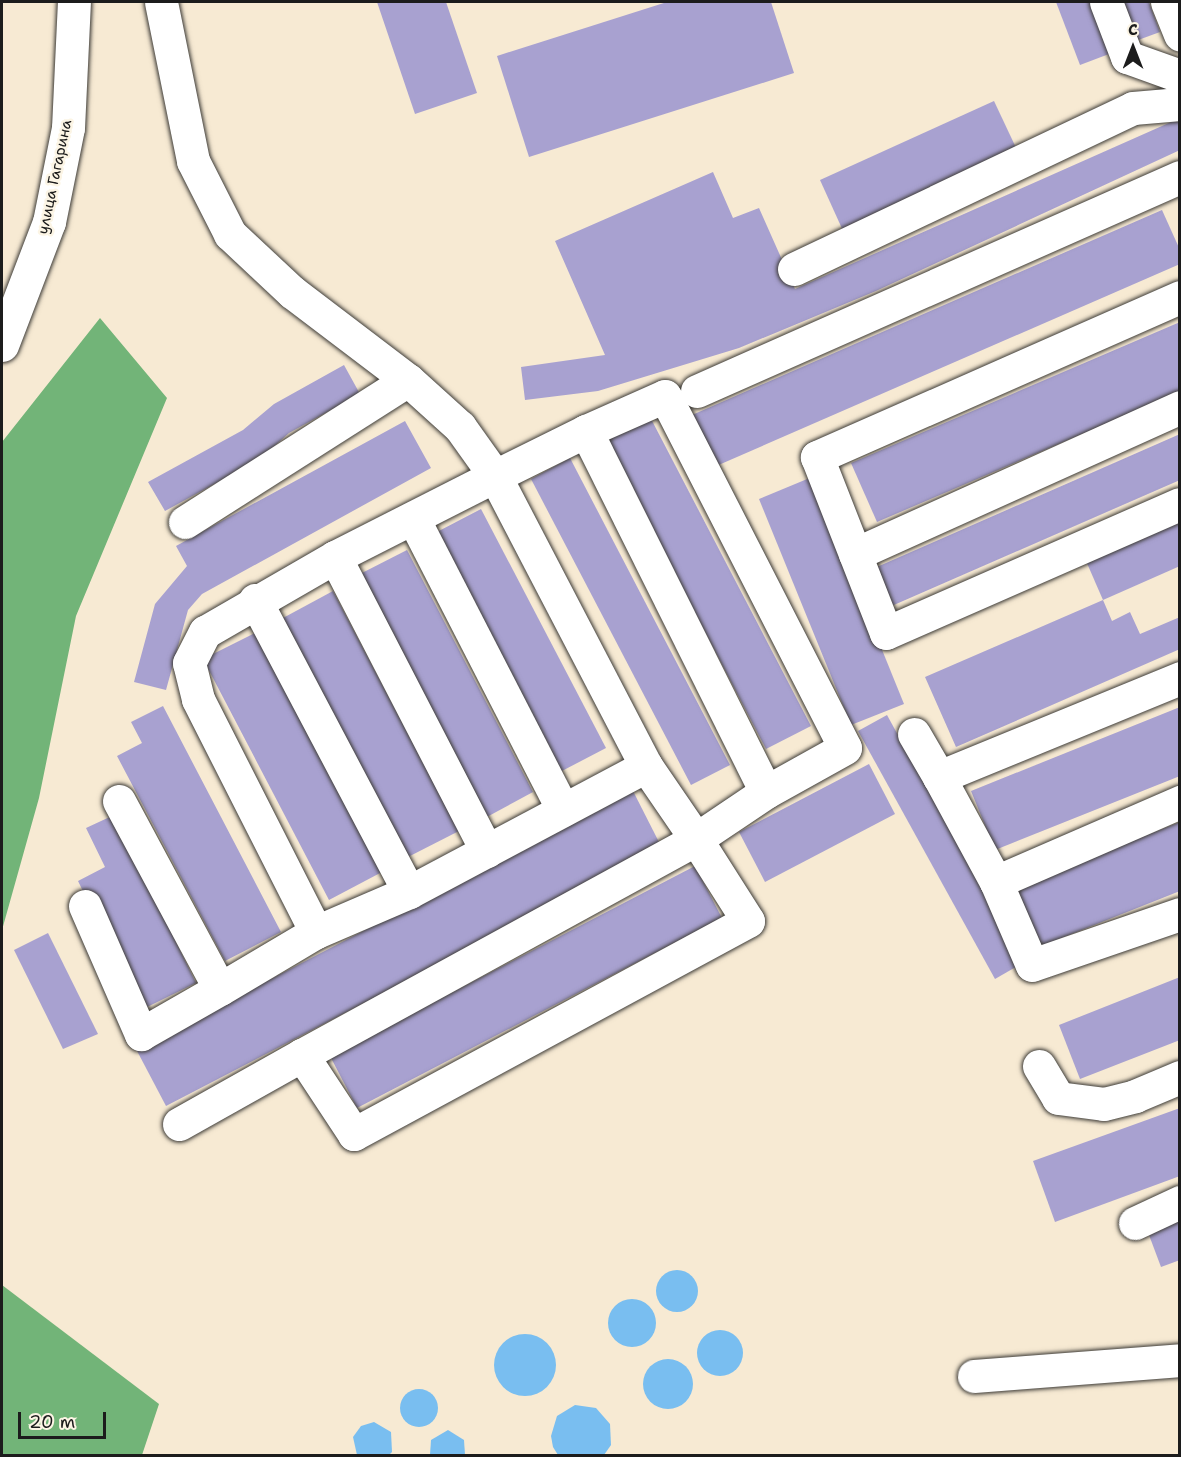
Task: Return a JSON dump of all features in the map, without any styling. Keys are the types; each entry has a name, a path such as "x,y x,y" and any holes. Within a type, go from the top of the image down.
{"street":[{"name":"улица Гагарина","path":"2,345 49,222 69,129 74,2"},
{"path":"160,2 193,161 230,234 292,292 408,380 460,427 495,476 646,766 748,921 354,1134 302,1055"},
{"path":"1106,2 1127,57 1179,76"},
{"path":"1167,2 1179,34"},
{"path":"794,269 1133,108 1179,104"},
{"path":"698,391 1179,177"},
{"path":"1179,297 817,457 886,633 1179,504"},
{"path":"184,522 408,380"},
{"path":"179,1124 696,839 766,792 845,748 665,396 586,430 335,557 255,600 205,632 189,663 198,699 316,932"},
{"path":"855,554 1179,407"},
{"path":"586,430 766,792"},
{"path":"413,518 563,810"},
{"path":"335,557 487,851"},
{"path":"255,600 409,892"},
{"path":"939,777 1179,678"},
{"path":"914,734 996,882 1032,965 1179,914"},
{"path":"85,906 141,1034 316,932 409,892 646,766"},
{"path":"119,801 220,989"},
{"path":"996,882 1179,802"},
{"path":"1039,1066 1058,1098 1104,1104 1135,1096 1179,1077"},
{"path":"1135,1223 1179,1202"},
{"path":"974,1376 1179,1360"}],"green space":[{"path":"100,318 167,398 76,616 39,798 2,930 2,442"},
{"path":"2,1285 159,1404 142,1455 2,1455"}],"water":[{"path":"677,1270 692,1276 698,1291 692,1306 677,1312 662,1306 656,1291 662,1276"},
{"path":"627,1299 637,1299 652,1309 656,1323 655,1332 646,1343 637,1347 627,1347 612,1337 608,1328 608,1318 618,1303"},
{"path":"720,1330 736,1337 743,1353 736,1369 720,1376 704,1369 697,1353 704,1337"},
{"path":"519,1334 531,1334 547,1343 554,1353 556,1365 554,1377 547,1387 531,1396 519,1396 508,1391 499,1382 494,1371 494,1359 499,1348 508,1339"},
{"path":"668,1359 682,1363 689,1370 693,1384 689,1398 682,1405 668,1409 654,1405 647,1398 643,1384 647,1370 654,1363"},
{"path":"419,1389 432,1395 438,1408 432,1421 419,1427 406,1421 400,1408 406,1395"},
{"path":"575,1405 596,1408 610,1424 611,1445 604,1455 558,1455 553,1447 551,1436 557,1416"},
{"path":"374,1422 391,1432 392,1452 389,1455 357,1455 353,1437 361,1426"},
{"path":"448,1430 464,1440 465,1455 430,1455 431,1440"}],"building":[{"path":"377,2 446,2 477,93 415,114"},
{"path":"667,2 771,2 794,73 529,157 497,56"},
{"path":"1056,2 1090,2 1109,54 1080,65"},
{"path":"1115,2 1149,2 1160,32 1130,43"},
{"path":"994,101 1019,154 844,233 820,180"},
{"path":"1180,118 1180,150 876,291 739,348 598,391 525,400 521,367 605,355 555,241 713,172 733,218 759,208 795,289"},
{"path":"1162,210 1180,250 1180,264 714,467 692,415"},
{"path":"1180,322 1180,392 877,522 851,463"},
{"path":"344,365 360,394 289,433 260,459 165,511 148,482 243,430 274,404"},
{"path":"649,415 811,726 766,749 604,438"},
{"path":"405,421 431,468 202,594 188,610 166,690 134,682 155,604 187,566 176,546"},
{"path":"1180,434 1180,480 887,608 870,570"},
{"path":"570,458 730,765 691,785 531,479"},
{"path":"812,477 904,704 851,725 759,499"},
{"path":"481,509 606,748 560,772 435,533"},
{"path":"1180,521 1180,566 1103,600 1086,561"},
{"path":"407,550 533,792 485,818 358,575"},
{"path":"333,591 459,831 408,857 283,618"},
{"path":"1103,600 1112,621 1130,612 1140,634 1180,617 1180,649 956,747 925,677"},
{"path":"257,632 382,872 329,900 203,659"},
{"path":"163,706 281,932 225,961 117,756 142,743 131,722"},
{"path":"1180,707 1180,776 995,850 971,791"},
{"path":"887,715 1023,963 995,979 858,731"},
{"path":"869,764 895,814 765,882 739,832"},
{"path":"633,791 662,848 166,1106 136,1049"},
{"path":"114,815 196,983 141,1010 78,881 105,867 86,828"},
{"path":"1180,822 1180,891 1034,949 1011,889"},
{"path":"695,866 722,918 357,1108 330,1056"},
{"path":"48,933 98,1034 63,1049 14,950"},
{"path":"1180,977 1180,1040 1080,1079 1059,1025"},
{"path":"1180,1108 1180,1176 1055,1222 1033,1161"},
{"path":"1180,1215 1180,1260 1161,1267 1146,1227"}]}
